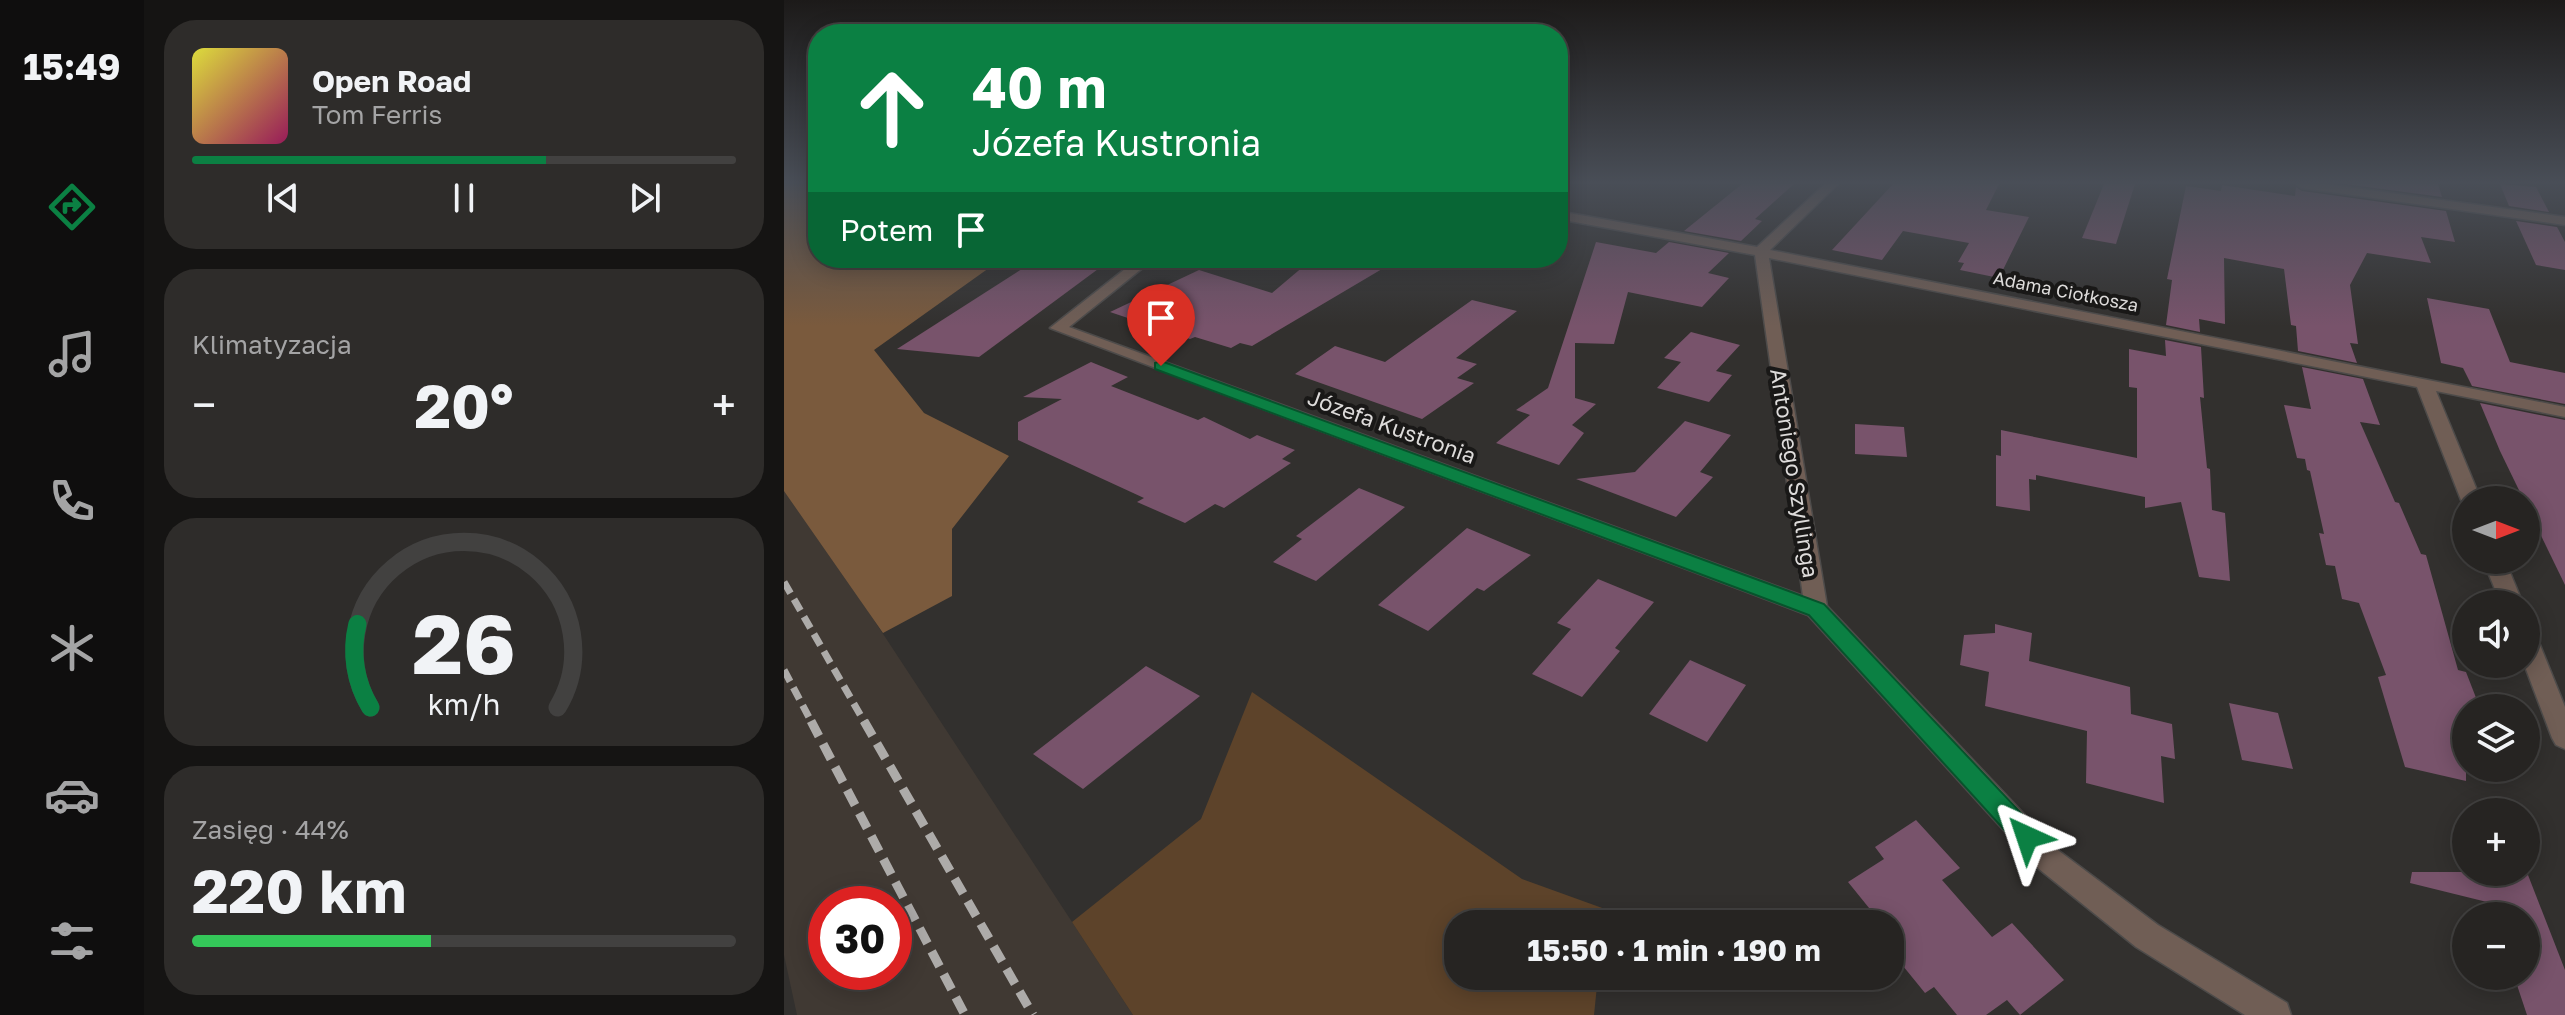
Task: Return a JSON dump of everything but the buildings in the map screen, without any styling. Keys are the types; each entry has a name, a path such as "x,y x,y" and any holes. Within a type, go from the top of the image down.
{"street":[{"name":"Adama Ciołkosza","path":"1650,231 2565,412"},
{"path":"1761,251 1782,231"},
{"name":"Antoniego Szyllinga","path":"1761,251 1816,609 2049,860 2147,936 2275,1015"},
{"name":"Józefa Kustronia","path":"1135,268 1058,328 1816,609"},
{"path":"2424,383 2465,486"},
{"path":"2540,675 2565,738"}],"shaded area":[{"path":"784,231 808,231 808,268 989,268 874,350 924,413 1009,456 952,529 952,596 883,633 784,491"},
{"path":"784,488 830,553 1133,1015 797,1015 784,955"},
{"path":"1252,692 1522,879 1605,909 1444,910 1444,990 1597,990 1594,1015 1133,1015 1072,922 1201,819"}],"railway":[{"path":"784,582 865,723"},
{"path":"784,670 812,723"},
{"path":"811,721 965,1015"},
{"path":"864,721 1033,1015"}],"route":[{"path":"1161,366 1816,609 2027,837"}]}
